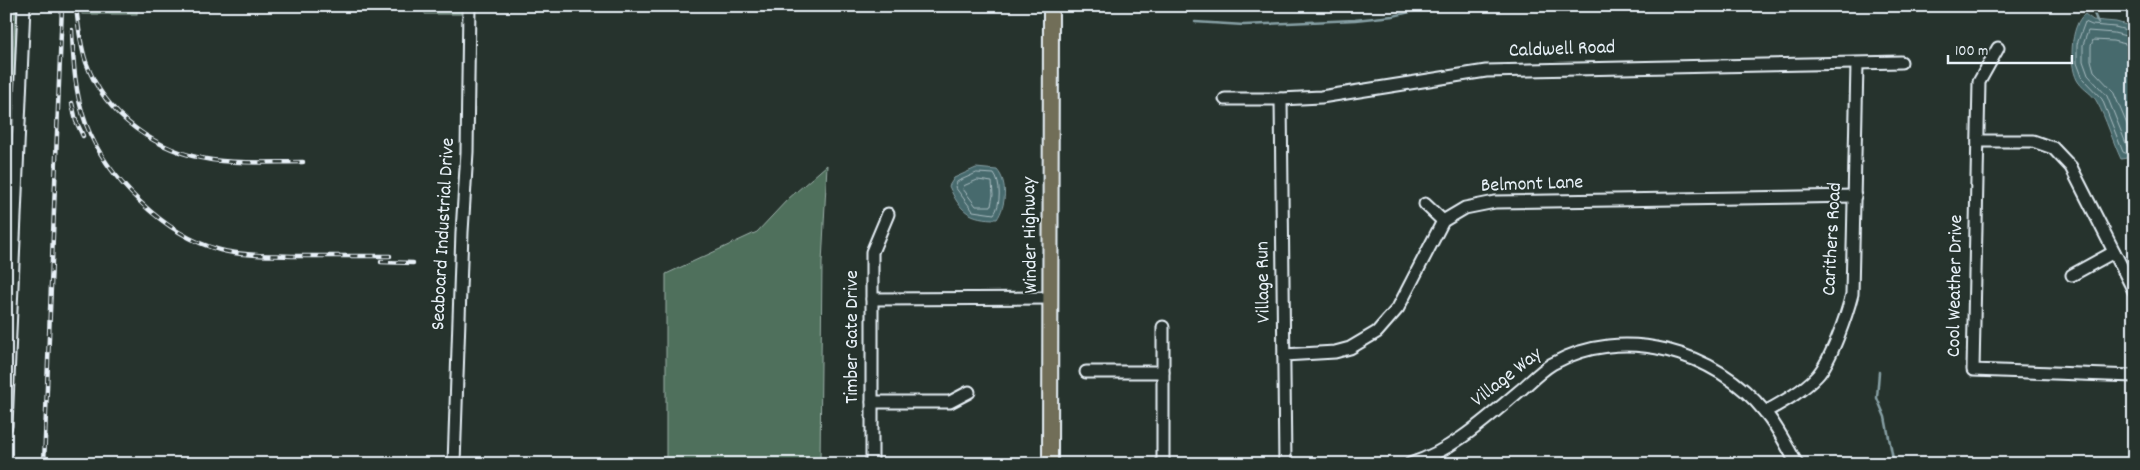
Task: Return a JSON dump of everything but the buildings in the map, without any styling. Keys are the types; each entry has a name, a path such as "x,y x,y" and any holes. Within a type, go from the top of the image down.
{"main road":[{"name":"Winder Highway","path":"1050,464 1051,6"}],"street":[{"path":"6,426 24,6"},
{"name":"Seaboard Industrial Drive","path":"454,464 467,152 469,6"},
{"name":"Cool Weather Drive","path":"1998,48 1979,82 1973,370 2134,376"},
{"name":"Caldwell Road","path":"1225,99 1321,97 1486,71 1901,62"},
{"name":"Carithers Road","path":"1766,412 1788,399 1817,376 1848,313 1852,294 1857,64"},
{"name":"Village Run","path":"1281,99 1285,464"},
{"path":"1978,141 2033,141 2053,148 2071,167 2134,291"},
{"name":"Belmont Lane","path":"1443,221 1465,208 1495,202 1855,196"},
{"path":"1284,355 1335,352 1350,348 1377,332 1398,308 1443,221 1425,204"},
{"name":"Timber Gate Drive","path":"872,464 872,252 888,214"},
{"path":"2072,275 2114,252"},
{"path":"872,299 1051,298"},
{"path":"1163,327 1163,464"},
{"name":"Village Way","path":"1410,464 1454,444 1552,364 1581,352 1614,346 1639,346 1669,350 1697,360 1724,374 1743,389 1766,412 1797,464"},
{"path":"1086,372 1163,372"},
{"path":"872,402 950,402 968,392"}],"green space":[{"path":"82,6 137,6 137,14 82,14"},
{"path":"423,6 461,6 461,14 425,14"},
{"path":"15,9 17,11 12,118 10,115"},
{"path":"827,165 822,263 820,464 666,464 666,274 757,232 788,199"}],"water":[{"path":"2085,14 2093,20 2116,22 2134,27 2134,162 2127,158 2121,159 2097,102 2075,76 2072,47 2076,27"},
{"path":"976,168 997,170 1001,175 1004,187 1004,201 997,219 988,219 967,212 957,202 949,186 954,178"}],"waterway":[{"path":"1195,22 1244,25 1355,20 1393,16 1435,6"},
{"path":"2091,6 2098,23"},
{"path":"1879,372 1877,398 1885,417 1894,464"}],"railway":[{"path":"44,464 62,6"},
{"path":"76,6 82,48 95,81 106,99 120,115 153,140 192,156 212,160 303,162"},
{"path":"72,30 74,66 79,101 95,144 122,183 158,218 199,242 229,252 292,256 390,256"},
{"path":"72,103 76,121 83,136"},
{"path":"381,262 413,263"}]}
